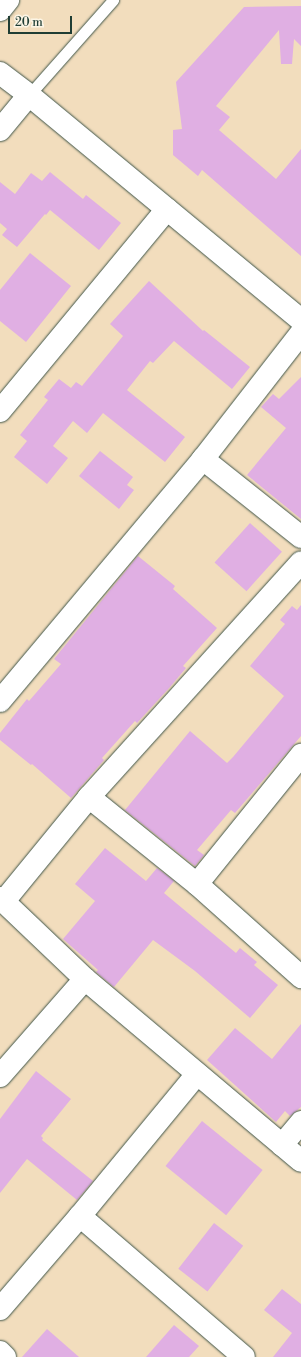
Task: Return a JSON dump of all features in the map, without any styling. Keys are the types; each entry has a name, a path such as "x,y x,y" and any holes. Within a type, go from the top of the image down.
{"street":[{"path":"0,10 8,0"},
{"path":"0,73 29,95 301,320"},
{"path":"0,130 29,95"},
{"path":"0,411 167,209"},
{"path":"0,701 203,459 301,333"},
{"path":"203,459 301,537"},
{"path":"301,562 89,796 2,899 85,979 301,1161"},
{"path":"197,884 301,755"},
{"path":"89,796 197,884 301,977"},
{"path":"0,1076 85,979"},
{"path":"0,1309 80,1216 197,1074"},
{"path":"282,1145 301,1122"},
{"path":"80,1216 244,1357"},
{"path":"0,1352 5,1357"}],"lane":[{"path":"29,95 113,0"}],"building":[{"path":"301,6 301,46 294,39 292,64 281,64 279,30 216,106 230,117 219,130 276,179 301,149 301,256 202,170 198,176 173,155 173,130 182,129 176,82 244,7"},
{"path":"50,172 83,199 86,195 121,223 99,250 50,210 17,247 2,235 7,229 0,223 0,182 15,194 31,173 42,181"},
{"path":"30,253 71,286 26,342 0,321 0,290"},
{"path":"149,281 203,331 204,330 250,367 232,389 174,341 153,363 150,361 127,390 185,437 165,462 103,413 87,433 73,421 53,446 68,458 47,484 14,457 27,441 20,435 48,400 44,397 59,379 71,388 76,382 82,386 123,336 110,324"},
{"path":"301,377 301,519 247,475 286,428 261,407 273,394 279,399"},
{"path":"100,451 133,477 127,485 134,490 119,509 79,476"},
{"path":"250,523 282,552 246,591 215,562"},
{"path":"138,556 175,586 173,589 217,628 183,666 186,668 170,687 137,723 135,721 102,758 104,760 71,798 32,764 31,765 0,740 0,733 27,699 29,701 61,664 54,659"},
{"path":"301,605 301,736 235,813 231,810 197,850 204,855 195,866 125,810 190,731 227,763 233,757 284,696 250,666 285,624 280,620 292,606 297,610"},
{"path":"105,848 146,881 157,868 174,881 164,893 236,953 240,948 257,962 254,965 278,985 250,1018 195,971 153,940 114,987 96,972 98,970 63,939 95,901 75,884"},
{"path":"301,1024 301,1107 290,1116 285,1111 276,1122 207,1060 235,1028 272,1059"},
{"path":"36,1071 71,1099 41,1136 43,1138 42,1140 93,1181 77,1200 27,1159 0,1193 0,1119"},
{"path":"202,1121 263,1170 226,1215 165,1166"},
{"path":"214,1223 243,1246 207,1291 178,1269"},
{"path":"282,1289 301,1304 301,1357 273,1357 292,1333 264,1310"},
{"path":"174,1325 199,1346 189,1357 146,1357"},
{"path":"47,1329 79,1357 22,1357"}]}
